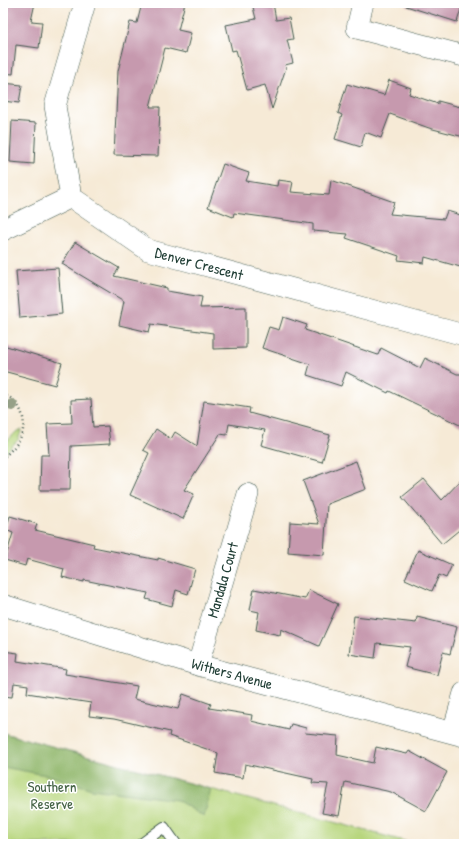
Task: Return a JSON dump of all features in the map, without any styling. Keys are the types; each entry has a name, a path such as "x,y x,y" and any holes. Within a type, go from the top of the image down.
{"street":[{"path":"3,230 71,197 55,106 85,3"},
{"path":"363,3 357,28 464,56"},
{"name":"Denver Crescent","path":"71,197 148,250 464,335"},
{"name":"Mandala Court","path":"198,665 248,494"},
{"name":"Withers Avenue","path":"3,605 198,665 458,734"},
{"path":"458,734 464,693"}],"lane":[{"path":"141,844 164,827 176,844"}],"path":[{"path":"3,394 20,407 24,424 21,437 3,458"}],"green space":[{"path":"22,429 18,440 3,455 3,445 16,432"},
{"name":"Southern Reserve","path":"3,733 415,844 3,844"},
{"path":"3,733 211,789 204,817 177,800 92,789 51,776 3,767"}],"building":[{"path":"3,3 35,3 31,21 42,22 39,48 16,45 13,74 3,73"},
{"path":"142,3 185,3 178,30 191,33 186,53 165,48 150,107 160,107 158,156 114,155 118,71 130,22 137,23"},
{"path":"252,3 273,3 276,20 289,18 293,39 287,40 293,63 285,65 286,68 272,109 265,85 247,90 236,50 232,51 226,25 256,19"},
{"path":"407,3 463,3 457,22 406,6"},
{"path":"389,80 411,88 409,94 438,104 438,101 464,108 464,137 429,128 390,114 381,138 365,132 361,147 335,139 342,115 338,113 347,84 384,95"},
{"path":"3,83 22,85 19,103 3,101"},
{"path":"12,121 36,123 34,164 10,162"},
{"path":"223,164 249,173 246,181 277,186 278,180 293,182 291,192 329,195 331,180 394,202 390,214 444,219 447,211 464,216 464,268 425,257 424,263 398,260 399,256 346,238 348,234 313,231 313,224 234,213 233,217 208,207"},
{"path":"75,242 119,268 114,276 167,288 167,291 202,297 200,308 246,307 246,348 213,349 213,333 151,324 149,332 119,325 124,301 62,264"},
{"path":"58,268 62,314 20,318 16,271"},
{"path":"283,317 307,325 305,330 378,355 381,348 420,368 425,358 457,374 464,374 464,427 389,391 388,393 346,372 341,386 307,375 310,364 262,348 269,327 279,330"},
{"path":"3,345 62,363 55,385 3,371"},
{"path":"91,399 93,427 108,426 110,444 71,446 70,490 40,490 41,455 49,455 47,424 72,423 71,400"},
{"path":"204,401 250,408 249,413 330,435 322,462 261,445 265,430 229,424 227,435 220,434 184,490 194,494 183,519 130,495 149,453 143,450 156,429 171,439 175,432 197,446"},
{"path":"356,461 366,489 327,504 324,555 288,552 290,522 319,524 303,481"},
{"path":"464,477 464,526 442,544 402,497 424,479 442,500"},
{"path":"10,516 37,524 35,530 94,544 93,547 158,560 158,558 195,569 188,594 176,590 172,606 146,599 148,593 62,577 64,569 27,559 25,566 5,560 13,533 6,530"},
{"path":"418,550 452,565 446,578 439,575 432,591 405,579"},
{"path":"254,589 305,599 309,590 338,604 319,646 281,629 280,635 256,630 259,612 250,610"},
{"path":"354,616 416,623 417,617 457,627 450,654 443,652 437,675 405,667 410,647 377,643 375,658 349,654"},
{"path":"3,651 18,653 17,661 66,669 65,674 137,686 134,699 178,709 183,694 211,704 209,708 252,715 251,721 289,730 291,724 306,728 305,733 338,736 337,755 373,763 376,747 407,754 409,751 447,772 426,811 391,792 345,782 339,816 322,813 328,784 312,783 313,779 245,764 243,778 215,773 218,753 169,736 170,732 114,719 89,716 91,703 27,693 28,685 14,683 12,697 3,696"}]}
